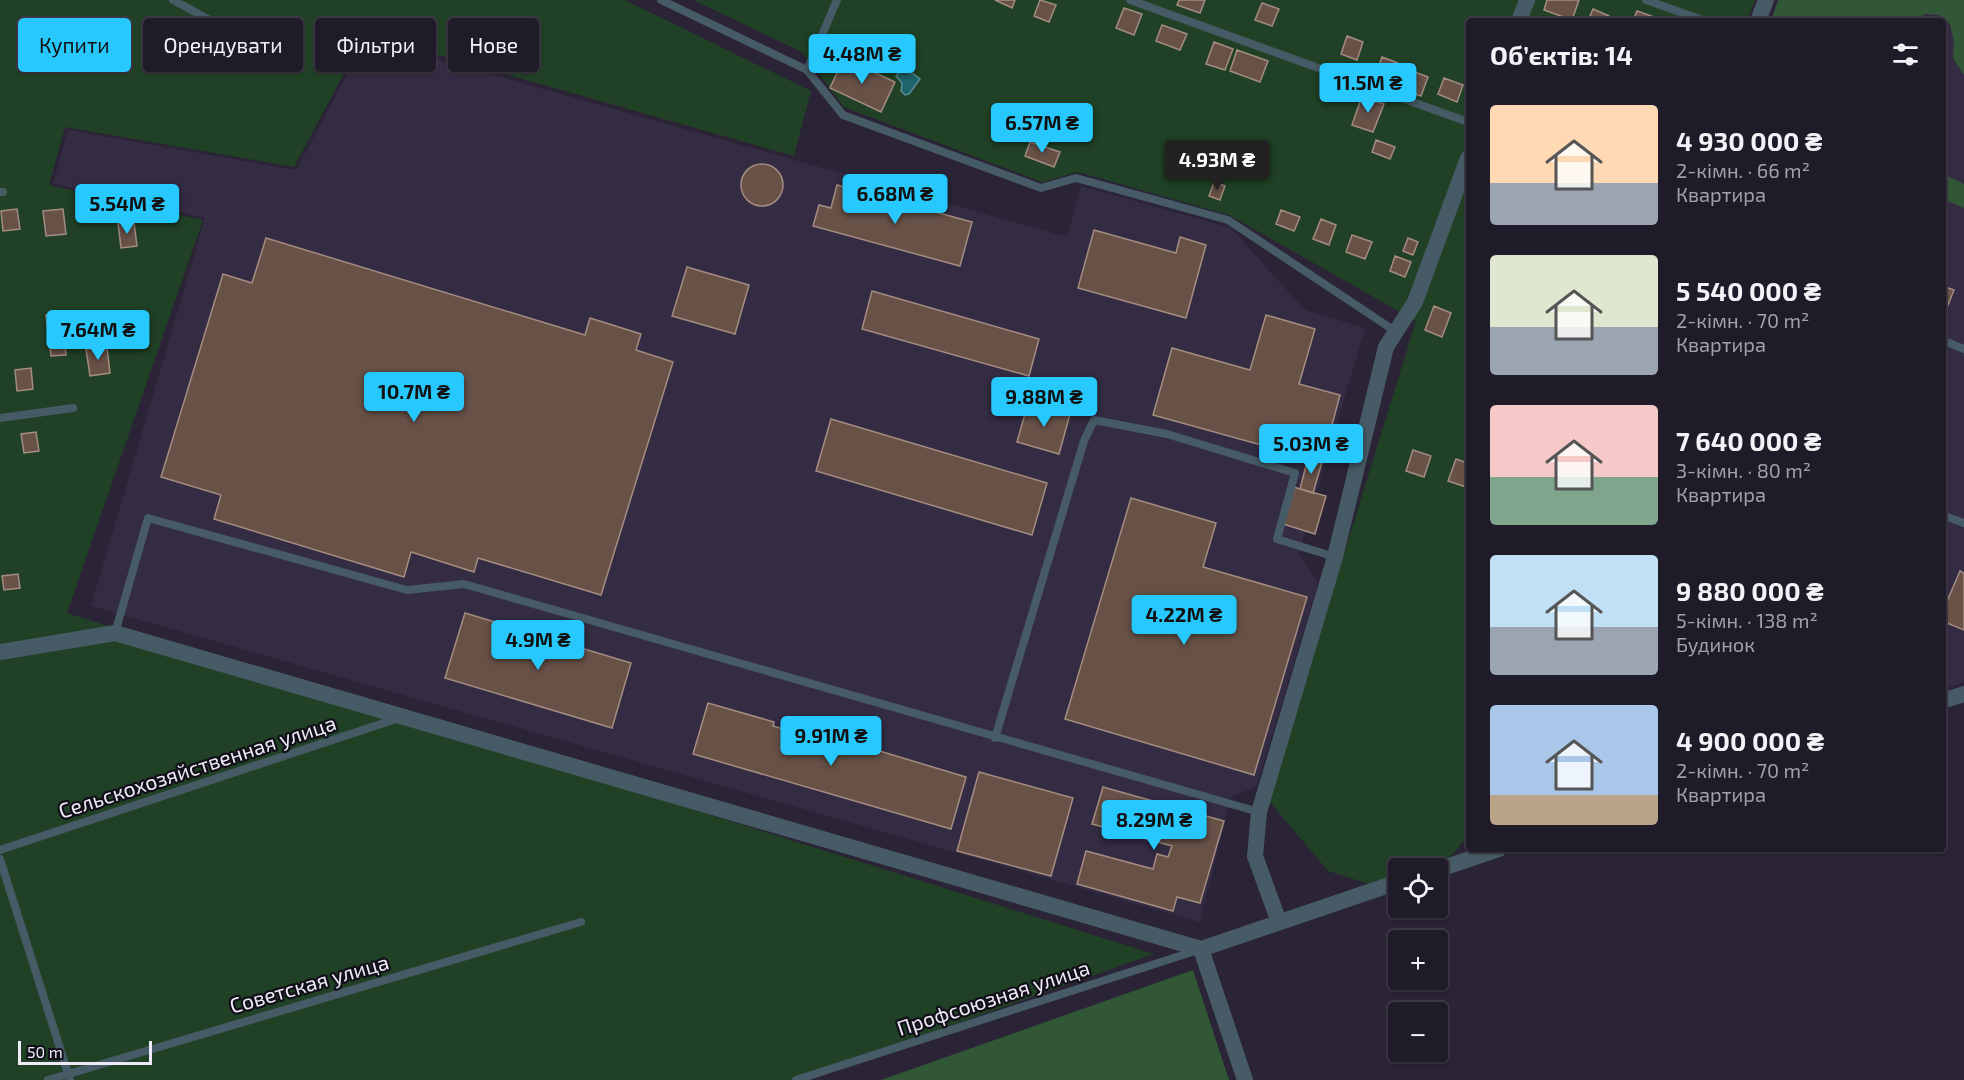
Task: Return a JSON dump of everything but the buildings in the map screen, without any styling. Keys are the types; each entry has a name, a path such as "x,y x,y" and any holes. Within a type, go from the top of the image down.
{"street":[{"path":"1520,18 1527,0"},
{"path":"1759,18 1766,0"},
{"path":"1279,922 1255,856 1259,812 1335,557 1386,347 1415,302 1466,163"},
{"path":"0,652 115,633 1202,949 1388,885"},
{"path":"1946,700 1964,694"},
{"path":"1448,866 1490,852"},
{"path":"1202,949 1245,1080"}],"lane":[{"path":"173,0 206,18"},
{"path":"661,0 807,70 843,115 1041,188 1076,178 1228,220 1395,331"},
{"path":"807,70 837,0"},
{"path":"1130,0 1466,121"},
{"path":"1646,0 1697,18"},
{"path":"1946,342 1964,349"},
{"path":"0,418 73,408"},
{"path":"995,738 1084,441 1094,420 1167,434 1295,473 1277,539 1335,557"},
{"path":"1946,516 1964,523"},
{"path":"115,633 148,518 407,590 464,584 1259,812"},
{"name":"Сельскохозяйственная улица","path":"0,850 406,716"},
{"path":"0,859 69,1077"},
{"name":"Советская улица","path":"48,1080 69,1077 581,922"},
{"name":"Профсоюзная улица","path":"796,1080 1202,949"}],"shaded area":[{"path":"0,0 625,0 811,91 794,156 499,72 539,72 539,18 448,18 448,58 436,54 436,18 315,18 315,72 345,72 294,167 65,127 49,185 203,220 67,613 1154,954 796,1080 0,1080"},
{"path":"693,0 1755,0 1748,18 1466,18 1466,838 1449,858 1388,858 1388,877 1369,884 1328,871 1268,800 1416,321 1229,215 1078,172 1042,182 844,107 802,52"},
{"path":"1778,0 1964,0 1964,75 1953,58 1954,42 1950,24 1946,18 1939,15 1925,14 1919,18 1772,18"},
{"path":"1964,0 1964,682 1946,688 1946,18 1807,18"},
{"path":"436,59 448,62 448,72 483,72 1067,237 1081,186 1231,228 1305,310 1365,328 1299,553 1318,583 1256,787 1231,797 1200,922 91,606 205,218 53,184 68,130 296,170 348,72 436,72"},
{"path":"900,71 912,73 920,79 909,94 905,95 901,91 902,83 896,76"},
{"path":"1946,175 1964,184 1964,208 1946,200"},
{"path":"1193,970 1229,1080 881,1080"}]}
